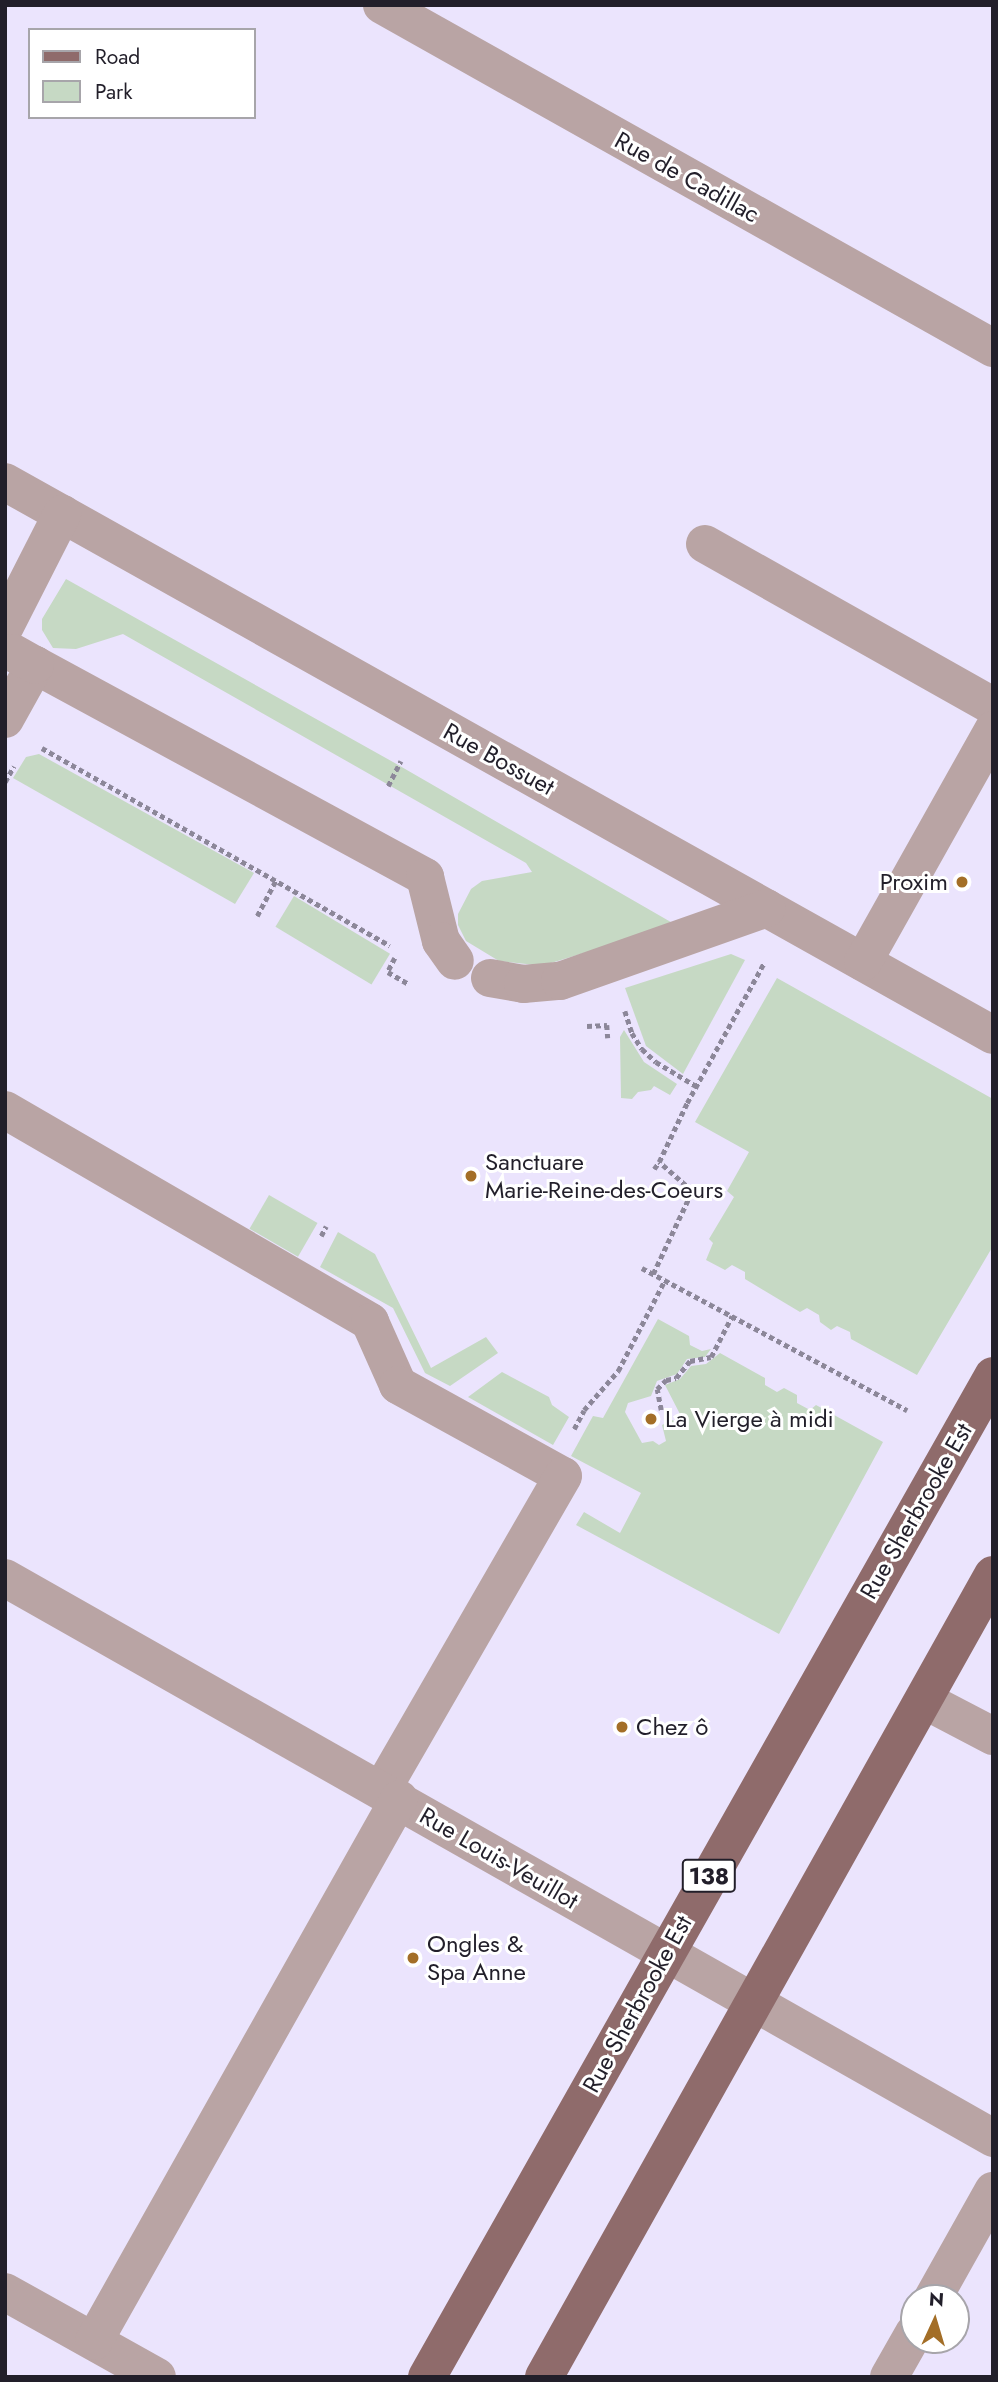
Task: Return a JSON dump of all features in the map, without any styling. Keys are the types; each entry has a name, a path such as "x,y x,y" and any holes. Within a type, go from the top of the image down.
{"main road":[{"name":"Rue Sherbrooke Est","path":"427,2377 993,1376"},
{"path":"544,2377 993,1575"}],"street":[{"name":"Rue de Cadillac","path":"382,5 993,348"},
{"name":"Rue Bossuet","path":"5,482 993,1035"},
{"path":"5,626 62,514"},
{"path":"705,544 993,705"},
{"path":"5,719 20,657 425,877 441,941 455,961"},
{"path":"863,962 993,730"},
{"path":"490,978 523,984 560,981 767,908"},
{"path":"5,1110 370,1322 398,1385 563,1476 94,2341"},
{"name":"Rue Louis-Veuillot","path":"5,1578 993,2138"},
{"path":"924,1700 993,1736"},
{"path":"941,2284 993,2191"},
{"path":"5,2292 157,2377"},
{"path":"889,2377 902,2354"}],"path":[{"path":"37,747 48,749 399,951"},
{"path":"5,782 18,759"},
{"path":"388,786 402,760"},
{"path":"257,916 276,880"},
{"path":"654,1168 764,963"},
{"path":"625,1008 632,1033 642,1049 656,1062 696,1086"},
{"path":"653,1274 692,1191 659,1163"},
{"path":"642,1268 907,1410"},
{"path":"584,1410 618,1371 665,1280"},
{"path":"661,1410 656,1389 666,1380 676,1378 690,1362 711,1357 732,1316"}],"green space":[{"path":"66,579 393,762 676,925 551,963 535,965 499,961 466,941 458,925 458,914 471,889 482,881 532,872 526,863 123,634 76,649 53,648 42,630 42,619"},
{"path":"39,754 254,873 235,904 13,778 26,757"},
{"path":"294,896 390,954 371,985 275,927"},
{"path":"731,954 745,960 683,1074 646,1046 625,988"},
{"path":"777,978 993,1099 993,1246 917,1375 851,1339 850,1332 837,1326 831,1330 820,1322 819,1315 807,1308 800,1312 745,1279 745,1272 732,1265 725,1270 706,1260 713,1243 709,1239 734,1197 727,1191 749,1152 695,1122"},
{"path":"624,1030 644,1062 677,1084 670,1095 654,1086 651,1090 638,1092 632,1099 621,1098 620,1037"},
{"path":"269,1195 317,1223 298,1257 250,1229"},
{"path":"338,1232 375,1254 431,1368 486,1337 498,1353 450,1386 425,1373 393,1308 320,1267"},
{"path":"658,1319 689,1336 690,1345 702,1351 711,1349 705,1357 687,1359 677,1374 657,1381 651,1396 628,1403 625,1412 642,1443 653,1441 659,1445 666,1441 662,1425 672,1420 677,1422 682,1418 665,1385 680,1379 691,1366 706,1364 720,1353 765,1378 765,1385 777,1392 784,1388 797,1395 797,1403 810,1410 816,1405 883,1442 779,1634 576,1525 584,1512 620,1533 641,1493 571,1456 593,1416 603,1418"},
{"path":"502,1372 549,1397 552,1405 569,1417 553,1445 468,1397"}],"place":[{"name":"Proxim","path":"962,882"},
{"name":"Sanctuare Marie-Reine-des-Coeurs","path":"471,1176"},
{"name":"La Vierge à midi","path":"651,1419"},
{"name":"Chez ô","path":"622,1727"},
{"name":"Ongles & Spa Anne","path":"413,1958"}]}
